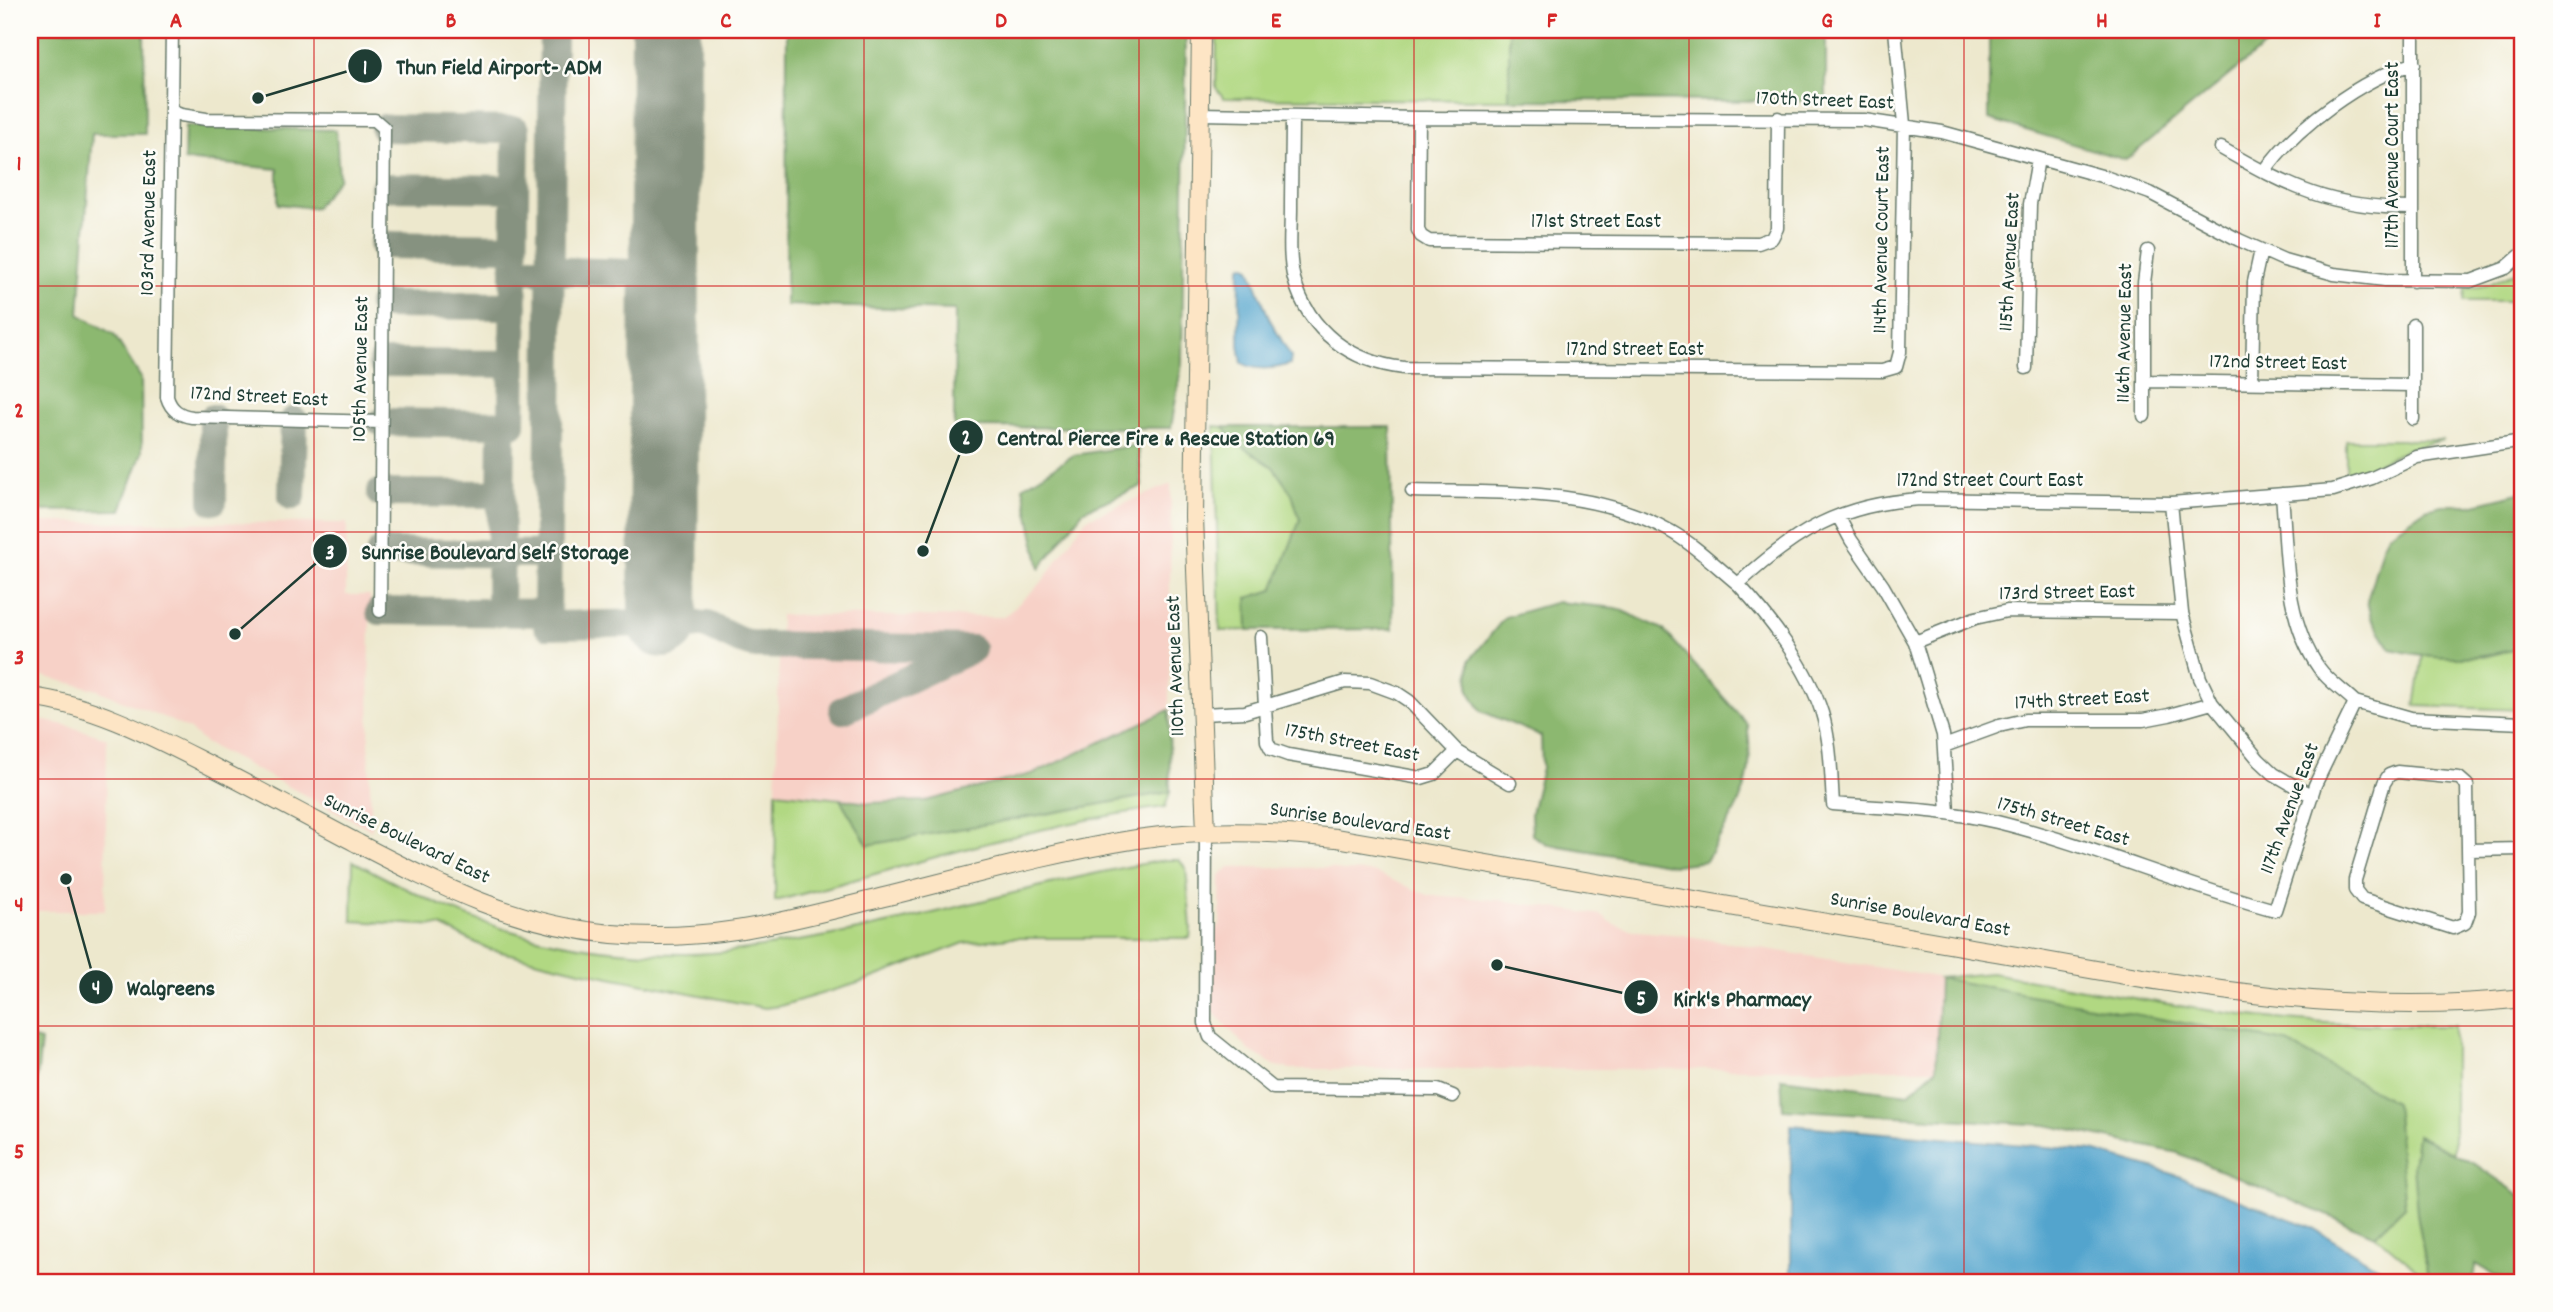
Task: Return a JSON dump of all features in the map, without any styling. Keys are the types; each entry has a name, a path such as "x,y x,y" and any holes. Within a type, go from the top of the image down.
{"main road":[{"name":"110th Avenue East","path":"1201,30 1194,517 1206,833"},
{"name":"Sunrise Boulevard East","path":"30,697 68,704 149,735 461,896 530,919 612,934 681,936 751,930 1064,853 1139,839 1206,833 1264,832 1336,838 2098,971 2270,998 2360,1004 2430,1004 2523,998"}],"street":[{"name":"103rd Avenue East","path":"172,30 167,397 172,409 177,412"},
{"name":"114th Avenue Court East","path":"1895,30 1904,124 1900,352 1896,367"},
{"name":"117th Avenue Court East","path":"2413,30 2413,281"},
{"path":"2264,172 2295,134 2383,75 2414,64"},
{"name":"105th Avenue East","path":"171,111 206,119 374,120 384,128 380,611"},
{"name":"170th Street East","path":"1199,114 1419,118 1778,118 1904,124 2105,177 2150,194 2261,250 2309,269 2334,274 2413,281 2471,281 2506,268 2523,253"},
{"name":"172nd Street East","path":"1292,117 1290,244 1294,279 1305,304 1325,332 1359,358 1404,368 1881,371 1896,367"},
{"name":"171st Street East","path":"1419,118 1418,224 1421,236 1429,241 1758,243 1772,238 1777,228 1778,118"},
{"path":"2221,148 2291,186 2349,204 2413,208"},
{"name":"115th Avenue East","path":"2026,368 2030,204 2038,159"},
{"path":"2252,383 2254,282 2261,250"},
{"name":"116th Avenue East","path":"2144,416 2144,283 2148,251"},
{"path":"2413,325 2413,419"},
{"name":"172nd Street East","path":"2144,381 2412,384"},
{"name":"172nd Street East","path":"177,412 191,417 381,422"},
{"name":"172nd Street Court East","path":"1738,584 1790,540 1816,524 1866,505 1920,499 2171,503 2333,490 2351,486 2401,463 2434,453 2523,441"},
{"path":"1412,491 1526,494 1568,498 1637,516 1671,531 1738,584"},
{"path":"2282,494 2292,604 2305,644 2320,670 2355,702 2412,718 2523,723"},
{"path":"2171,503 2182,612 2200,678 2212,703 2259,761 2274,774 2312,796"},
{"path":"1838,516 1915,642 1943,735 1948,812"},
{"name":"175th Street East","path":"1738,584 1768,616 1818,702 1829,745 1833,804 1948,812 1997,823 2275,910"},
{"name":"173rd Street East","path":"1915,642 1975,618 2007,611 2182,612"},
{"path":"1261,637 1264,708"},
{"path":"1201,714 1245,712 1345,682 1370,683 1396,692 1409,701 1457,751 1510,783"},
{"name":"117th Avenue East","path":"2275,910 2312,796 2355,702"},
{"name":"174th Street East","path":"1944,746 1999,726 2025,720 2143,720 2212,703"},
{"name":"175th Street East","path":"1264,708 1267,741 1271,749 1288,755 1421,778 1434,774 1457,751"},
{"path":"2397,772 2459,778 2467,785 2468,850 2469,912 2465,923 2453,928 2362,900 2355,890 2355,880 2384,783 2389,775 2397,772"},
{"name":"110th Avenue East","path":"1206,833 1205,1023 1210,1037 1272,1088 1438,1090 1453,1096"},
{"path":"2468,850 2523,849"}],"shaded area":[{"path":"1171,484 1169,709 1035,773 926,801 868,803 776,792 780,615 1004,617 1042,582 1086,519"},
{"path":"30,522 347,523 346,595 370,595 369,761 372,830 205,743 190,730 165,718 95,689 30,673"},
{"path":"30,718 107,738 105,911 30,911"},
{"path":"1230,867 1331,868 1373,872 1428,895 1498,900 1602,915 1613,924 1637,931 1682,935 1936,977 1940,981 1936,1069 1290,1069 1276,1066 1250,1051 1211,1007 1212,935 1220,925 1220,875"}],"green space":[{"path":"30,30 144,30 145,134 92,134 79,314 114,335 141,378 142,452 121,510 30,511"},
{"path":"787,30 1186,30 1182,363 1171,428 954,427 955,310 786,305"},
{"path":"1217,30 1509,30 1509,100 1224,98 1216,88"},
{"path":"1509,30 1826,30 1826,101 1509,100"},
{"path":"1989,30 2284,30 2126,160 1989,119"},
{"path":"185,126 336,130 339,178 315,208 278,204 278,169 184,160"},
{"path":"2523,268 2523,301 2464,301 2465,289 2488,285"},
{"path":"1214,426 1224,427 1234,441 1273,467 1292,494 1300,520 1273,590 1248,598 1248,630 1220,631"},
{"path":"1224,427 1391,427 1393,629 1248,630 1247,598 1273,590 1300,520 1292,494 1273,467 1234,441"},
{"path":"2346,440 2443,440 2410,448 2367,469 2346,475"},
{"path":"1138,445 1142,486 1084,510 1040,568 1023,487 1074,455"},
{"path":"2523,492 2523,647 2491,654 2457,657 2391,649 2371,618 2367,601 2388,535 2426,509 2442,505 2471,505"},
{"path":"1557,602 1616,608 1663,629 1747,724 1750,746 1746,782 1734,812 1706,861 1674,865 1547,844 1532,835 1531,813 1542,768 1541,736 1481,711 1469,690 1470,660 1505,617"},
{"path":"2523,647 2523,710 2415,706 2423,655 2484,657"},
{"path":"1169,710 1170,792 868,845 840,799 868,803 926,801 1035,773"},
{"path":"776,792 840,799 868,845 1170,792 1165,807 1066,824 775,901"},
{"path":"1165,860 1179,860 1186,868 1190,938 1009,938 964,943 865,981 765,1008 580,971 489,949 441,926 352,921 353,861 454,911 496,927 559,943 601,949 686,954 739,950 839,934 1071,879"},
{"path":"1991,973 2259,1017 2337,1023 2454,1026 2454,1153 2417,1135 2417,1213 2429,1280 2375,1235 2405,1206 1939,978"},
{"path":"1939,978 2286,1042 2395,1102 2405,1206 2375,1235 2178,1153 2046,1125 1783,1109 1781,1078 1908,1094 1936,1069"},
{"path":"30,1038 41,1041 30,1146"},
{"path":"2417,1135 2475,1164 2523,1197 2523,1282 2506,1282 2475,1264 2474,1282 2429,1282 2417,1213 2413,1165"}],"water":[{"path":"1243,265 1250,268 1269,318 1291,357 1290,364 1266,368 1242,363 1239,345 1240,267"},
{"path":"1791,1125 2093,1151 2170,1173 2311,1227 2379,1268 2375,1282 1791,1282"}],"taxiway":[{"path":"553,30 547,625 707,625 755,645 972,649 843,710"},
{"path":"384,128 516,130 512,424 502,424 500,613"},
{"path":"384,187 515,189"},
{"path":"383,245 514,247"},
{"path":"531,270 665,274"},
{"path":"382,305 514,306"},
{"path":"382,363 513,364"},
{"path":"213,418 213,501"},
{"path":"292,496 294,420"},
{"path":"381,422 502,424"},
{"path":"380,493 501,494"},
{"path":"380,552 548,554"},
{"path":"380,611 547,613"}],"runway":[{"path":"663,623 666,30"}],"place":[{"name":"Thun Field Airport- ADM","path":"258,98"},
{"name":"Central Pierce Fire & Rescue Station 69","path":"923,551"},
{"name":"Sunrise Boulevard Self Storage","path":"235,634"},
{"name":"Walgreens","path":"66,879"},
{"name":"Kirk's Pharmacy","path":"1497,965"}]}
